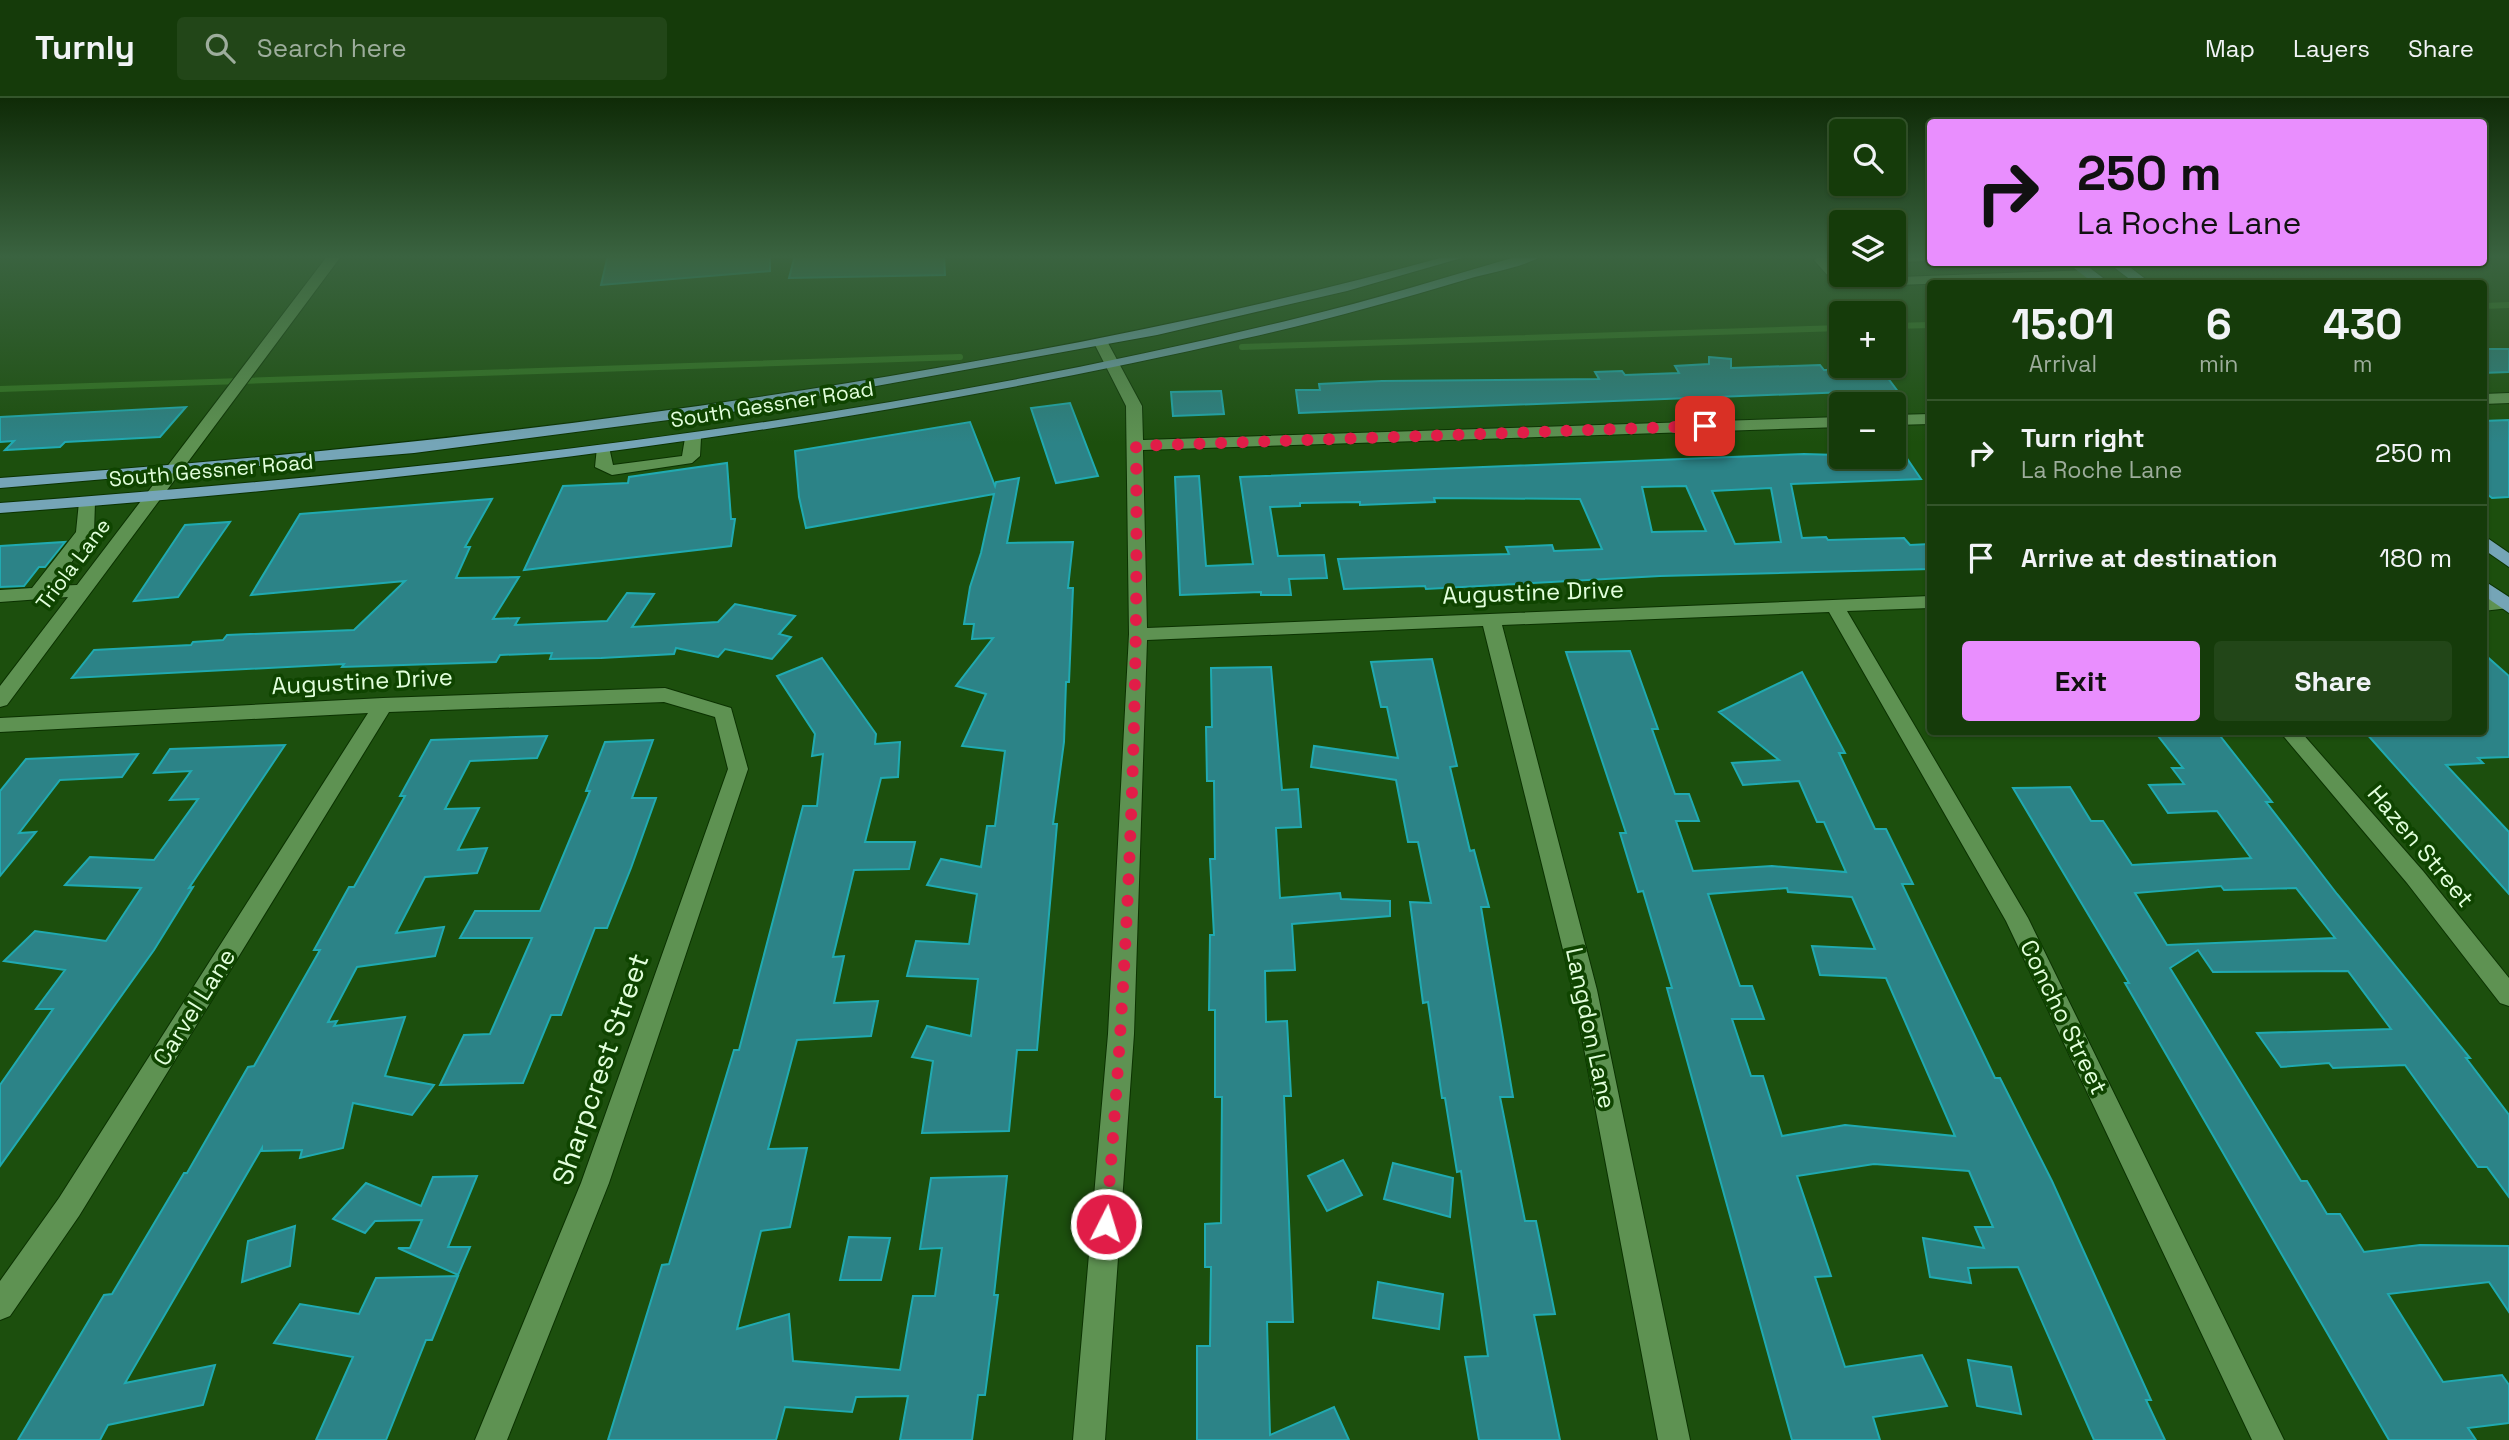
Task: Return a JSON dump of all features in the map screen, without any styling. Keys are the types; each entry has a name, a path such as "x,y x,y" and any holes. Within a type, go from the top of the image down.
{"main road":[{"name":"South Gessner Road","path":"0,484 170,471 488,440 660,418 837,391 1101,343 1214,318"},
{"name":"South Gessner Road","path":"0,508 150,497 658,444 883,407 1112,364 1315,318"},
{"path":"658,444 660,418"},
{"path":"2487,543 2509,562"},
{"path":"2487,588 2507,605"}],"street":[{"name":"Triola Lane","path":"0,699 287,318"},
{"path":"1089,1440 1121,1034 1138,634 1134,406 1101,343"},
{"path":"2487,399 2509,398"},
{"path":"1906,420 1927,419"},
{"path":"1136,446 1829,422"},
{"path":"603,450 603,467 612,470 686,460 692,456 693,438"},
{"path":"38,593 85,533 87,502"},
{"path":"0,596 81,590"},
{"name":"Augustine Drive","path":"1138,634 1927,602"},
{"path":"2487,604 2507,605"},
{"name":"Concho Street","path":"1835,606 2016,918 2268,1440"},
{"name":"Langdon Lane","path":"1491,620 1585,990 1674,1440"},
{"name":"Augustine Drive","path":"0,725 383,705 666,695 724,713"},
{"name":"Carvel Lane","path":"0,1306 69,1207 383,705"},
{"name":"Sharpcrest Street","path":"491,1440 595,1183 738,769 724,713"},
{"name":"Hazen Street","path":"2293,735 2415,877 2509,996"}],"building":[{"path":"2487,349 2509,349 2509,372 2487,373"},
{"path":"1709,357 1731,359 1731,368 1820,365 1824,370 1829,370 1829,378 1888,378 1898,392 1829,392 1299,413 1296,390 1320,390 1319,384 1382,381 1599,379 1595,372 1622,371 1625,375 1679,373 1675,366 1709,364"},
{"path":"1221,391 1224,414 1173,416 1171,392"},
{"path":"1070,403 1098,476 1056,483 1031,408"},
{"path":"186,407 160,437 65,442 60,447 5,450 14,441 0,442 0,417"},
{"path":"2509,420 2509,497 2492,498 2487,494 2487,421"},
{"path":"970,422 995,486 996,482 1019,478 1007,543 1073,542 1068,588 1073,588 1069,682 1066,682 1064,742 1053,824 1057,824 1037,1050 1017,1050 1009,1131 922,1133 933,1061 912,1057 927,1026 971,1036 978,979 907,976 916,941 969,944 977,894 927,885 941,859 981,867 987,826 995,826 1005,751 962,746 986,694 956,686 993,638 972,639 974,624 964,624 970,587 981,553 994,494 806,528 799,497 795,451"},
{"path":"1804,454 1829,455 1829,469 1906,469 1906,457 1921,479 1791,484 1802,538 1904,538 1910,545 1927,544 1927,569 1660,576 1426,589 1425,586 1344,589 1338,559 1509,554 1506,547 1552,545 1554,551 1602,549 1580,499 1434,498 1435,502 1360,505 1360,502 1300,503 1300,506 1270,507 1278,556 1324,555 1327,578 1289,579 1291,595 1261,595 1261,592 1180,595 1175,477 1199,476 1206,566 1253,564 1240,477","holes":["1686,486 1706,531 1652,532 1642,487","1771,488 1781,542 1735,544 1712,491"]},
{"path":"727,463 731,519 735,519 731,546 524,570 563,486 628,483 629,477"},
{"path":"492,499 465,547 470,547 456,578 519,577 493,619 519,618 515,625 607,621 627,593 654,594 632,627 718,622 735,604 795,616 779,634 791,637 772,659 725,649 718,657 676,648 674,654 601,658 550,659 552,653 500,655 496,662 342,667 344,664 72,678 94,650 191,645 193,642 223,640 227,635 354,630 405,581 251,595 300,514"},
{"path":"230,522 178,597 134,601 185,525"},
{"path":"65,542 45,567 39,567 24,586 0,587 0,546"},
{"path":"1630,651 1658,729 1652,729 1675,794 1689,794 1699,821 1676,821 1693,871 1772,866 1846,872 1824,822 1817,822 1799,781 1743,785 1732,763 1779,760 1719,712 1802,672 1845,753 1839,753 1875,829 1886,829 1913,884 1902,884 1995,1078 2000,1078 2052,1181 2151,1400 2146,1400 2165,1440 2094,1440 2018,1267 1968,1268 1971,1283 1930,1277 1923,1238 1984,1248 1975,1227 1993,1227 1969,1171 1874,1164 1797,1176 1831,1276 1815,1277 1845,1367 1922,1355 1947,1406 1873,1417 1880,1440 1792,1440 1667,988 1672,988 1643,891 1638,892 1620,833 1626,833 1566,652","holes":["1787,888 1788,892 1852,897 1875,949 1812,946 1820,975 1886,978 1955,1136 1845,1125 1782,1136 1763,1076 1751,1076 1732,1019 1764,1019 1752,986 1740,986 1708,894"]},
{"path":"2487,657 2509,676 2509,757 2478,758 2483,763 2446,765 2509,832 2509,894 2368,735 2487,735"},
{"path":"822,658 876,734 875,744 900,742 898,777 881,778 865,842 915,842 909,869 854,870 833,957 844,956 834,1003 878,1001 871,1036 797,1040 768,1149 807,1148 790,1227 761,1231 737,1329 789,1314 793,1361 900,1370 913,1296 935,1296 942,1248 920,1249 931,1178 1007,1176 994,1295 998,1295 985,1395 978,1395 972,1440 900,1440 908,1396 856,1397 852,1412 785,1407 776,1440 608,1440 662,1265 669,1264 734,1050 739,1050 803,806 817,806 823,754 812,756 815,734 777,676"},
{"path":"1432,659 1457,766 1450,767 1470,851 1474,850 1489,907 1481,907 1513,1097 1500,1097 1525,1221 1536,1221 1555,1314 1534,1315 1560,1440 1479,1440 1465,1357 1488,1356 1461,1171 1457,1172 1445,1098 1442,1098 1428,1002 1423,1003 1410,902 1431,903 1418,842 1408,842 1396,780 1311,767 1314,746 1398,758 1387,707 1381,707 1371,662"},
{"path":"1271,667 1282,790 1298,789 1301,827 1276,828 1280,898 1340,893 1341,899 1390,901 1390,916 1292,924 1295,970 1265,971 1266,1022 1287,1021 1291,1096 1284,1096 1293,1322 1267,1322 1270,1435 1334,1407 1349,1440 1197,1440 1197,1346 1210,1346 1211,1267 1205,1267 1205,1224 1221,1223 1222,1097 1215,1097 1215,1010 1209,1010 1210,935 1214,935 1210,859 1215,859 1214,781 1207,781 1206,727 1212,727 1211,668"},
{"path":"2157,735 2219,735 2272,802 2266,802 2337,894 2470,1058 2466,1058 2509,1115 2509,1197 2487,1167 2478,1167 2405,1065 2333,1068 2329,1063 2281,1067 2257,1033 2391,1029 2348,971 2213,972 2198,950 2170,968 2301,1181 2307,1181 2327,1214 2340,1214 2364,1252 2420,1245 2509,1246 2509,1312 2489,1282 2388,1294 2443,1382 2502,1375 2509,1385 2509,1423 2468,1428 2476,1440 2389,1440 2125,983 2129,983 2013,788 2070,787 2091,821 2103,821 2132,865 2251,858 2217,811 2168,813 2149,785 2184,784 2172,768 2183,768","holes":["2221,886 2224,890 2296,888 2335,938 2167,945 2135,893"]},
{"path":"547,736 537,758 470,761 445,809 479,808 458,850 487,848 477,873 425,877 396,933 444,927 435,956 357,967 328,1022 337,1021 334,1026 405,1017 385,1076 434,1085 412,1115 353,1103 343,1148 300,1158 302,1150 262,1151 262,1148 125,1383 215,1365 203,1405 108,1425 100,1440 18,1440 104,1295 112,1294 184,1173 187,1173 248,1067 254,1066 320,950 314,950 349,887 354,887 405,796 400,796 431,740"},
{"path":"653,740 632,798 656,798 631,868 607,928 595,928 561,1015 551,1015 523,1083 440,1085 464,1035 490,1034 532,938 460,938 475,911 540,911 590,791 586,791 605,742"},
{"path":"285,745 189,888 193,887 154,950 0,1166 0,1085 53,1009 36,1009 65,970 4,961 35,931 106,941 141,888 65,885 90,857 154,860 198,799 170,800 191,771 154,773 170,749"},
{"path":"138,754 122,777 60,780 19,833 36,832 0,876 0,791 26,759"},
{"path":"1343,1160 1362,1195 1327,1211 1308,1176"},
{"path":"1393,1163 1453,1178 1450,1217 1384,1199"},
{"path":"477,1176 448,1247 470,1247 458,1275 398,1248 410,1248 422,1220 375,1221 365,1233 333,1219 366,1183 421,1206 433,1177"},
{"path":"295,1226 290,1266 242,1282 248,1241"},
{"path":"849,1237 890,1238 881,1280 840,1280"},
{"path":"458,1276 432,1340 426,1340 386,1440 316,1440 353,1357 274,1343 300,1304 359,1314 376,1278"},
{"path":"1378,1282 1443,1294 1439,1329 1373,1318"},
{"path":"1968,1360 2011,1367 2021,1414 1977,1406"}],"waterway":[{"path":"1906,326 1927,325"},
{"path":"1242,347 1829,328"},
{"path":"0,389 960,357"}],"route":[{"path":"1106,1224 1121,1034 1138,634 1136,446 1705,426"}]}
